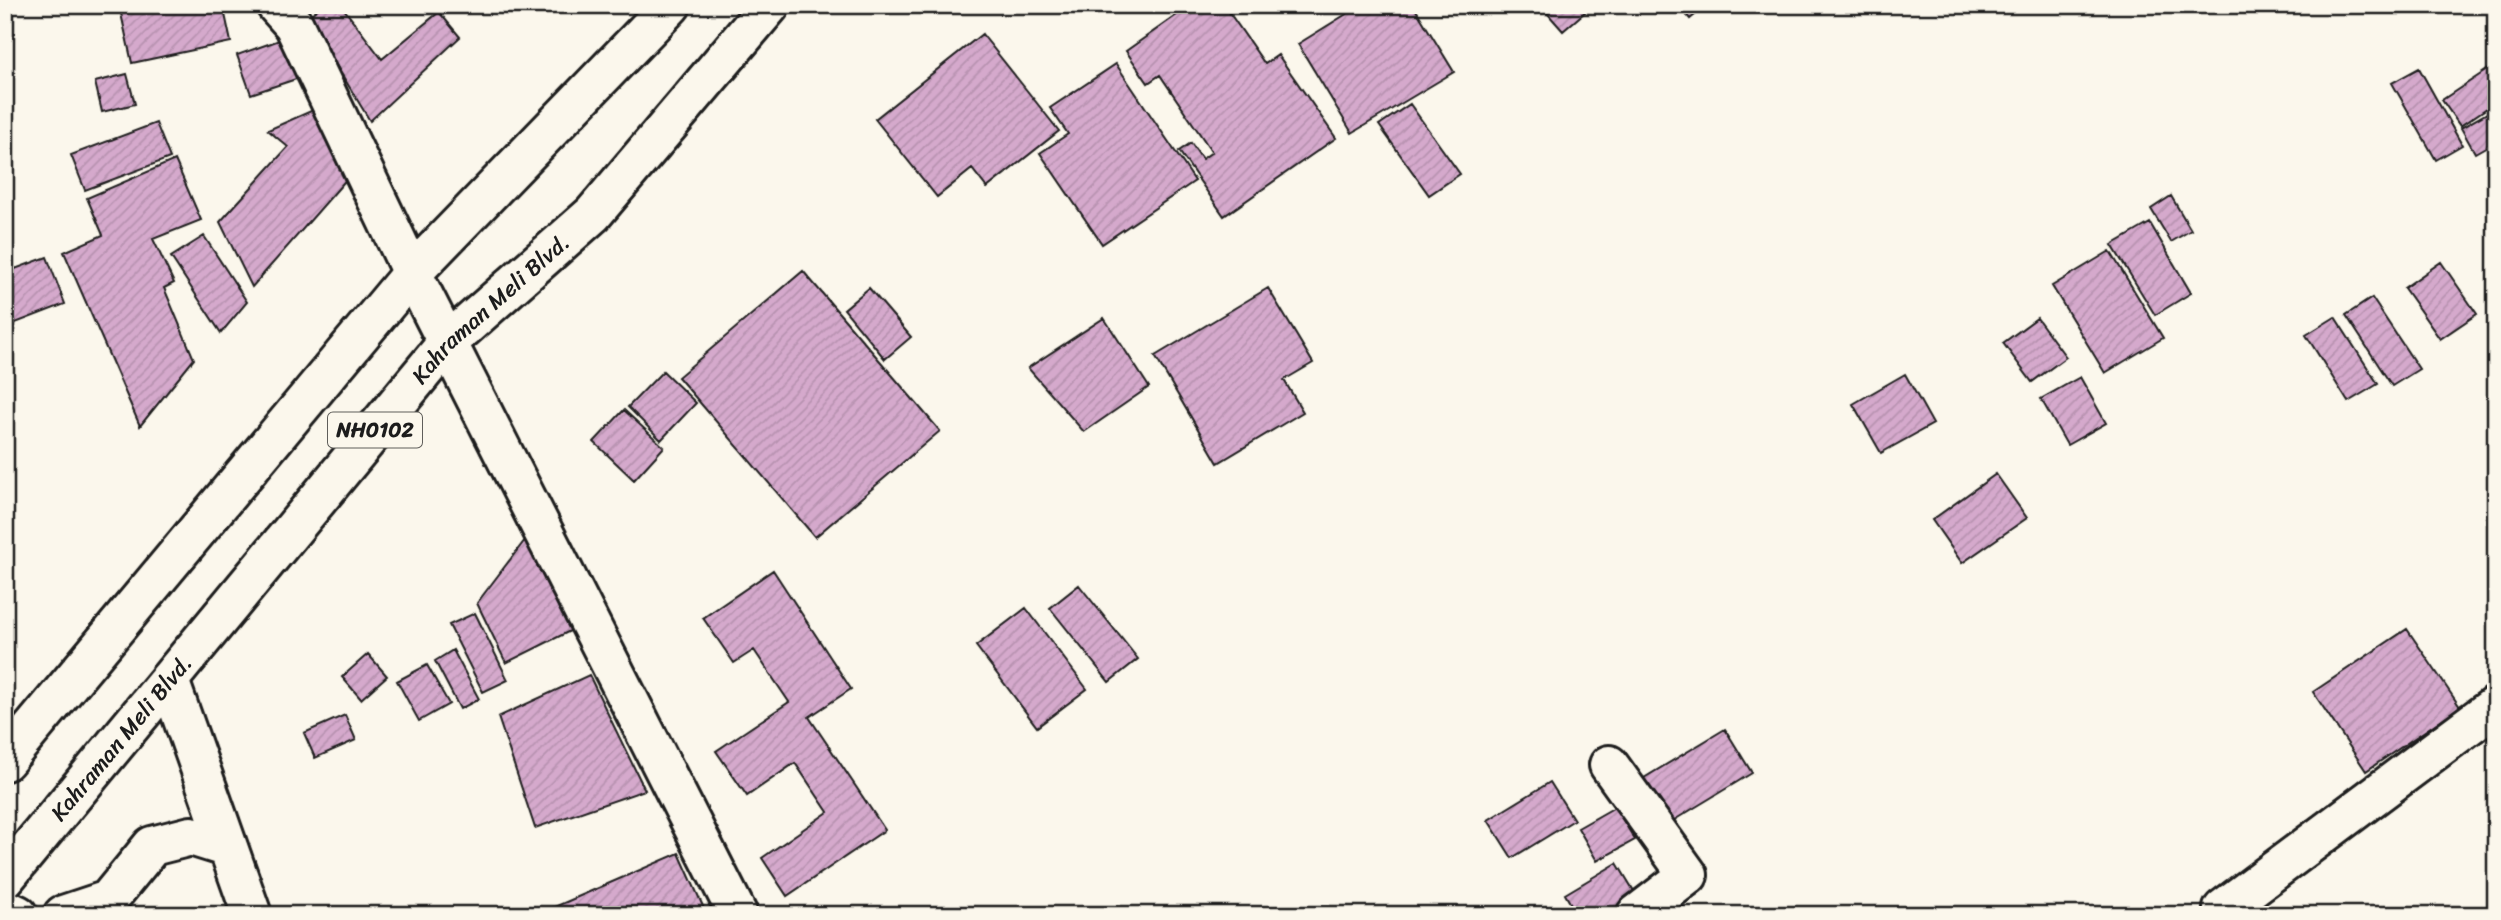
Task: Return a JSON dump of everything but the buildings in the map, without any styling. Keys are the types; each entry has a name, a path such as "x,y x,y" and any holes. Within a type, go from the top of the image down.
{"main road":[{"path":"276,5 294,25 412,273 738,915"},
{"name":"NH0102","path":"5,761 412,273 671,5"},
{"name":"Kahraman Meli Blvd.","path":"5,878 447,343 593,214 770,5"},
{"path":"169,680 226,847 253,915"},
{"path":"2222,909 2496,705"},
{"path":"1609,765 1688,875 1636,915"},
{"path":"64,915 108,900 152,846 191,836 226,847"},
{"path":"5,909 18,915"}]}
